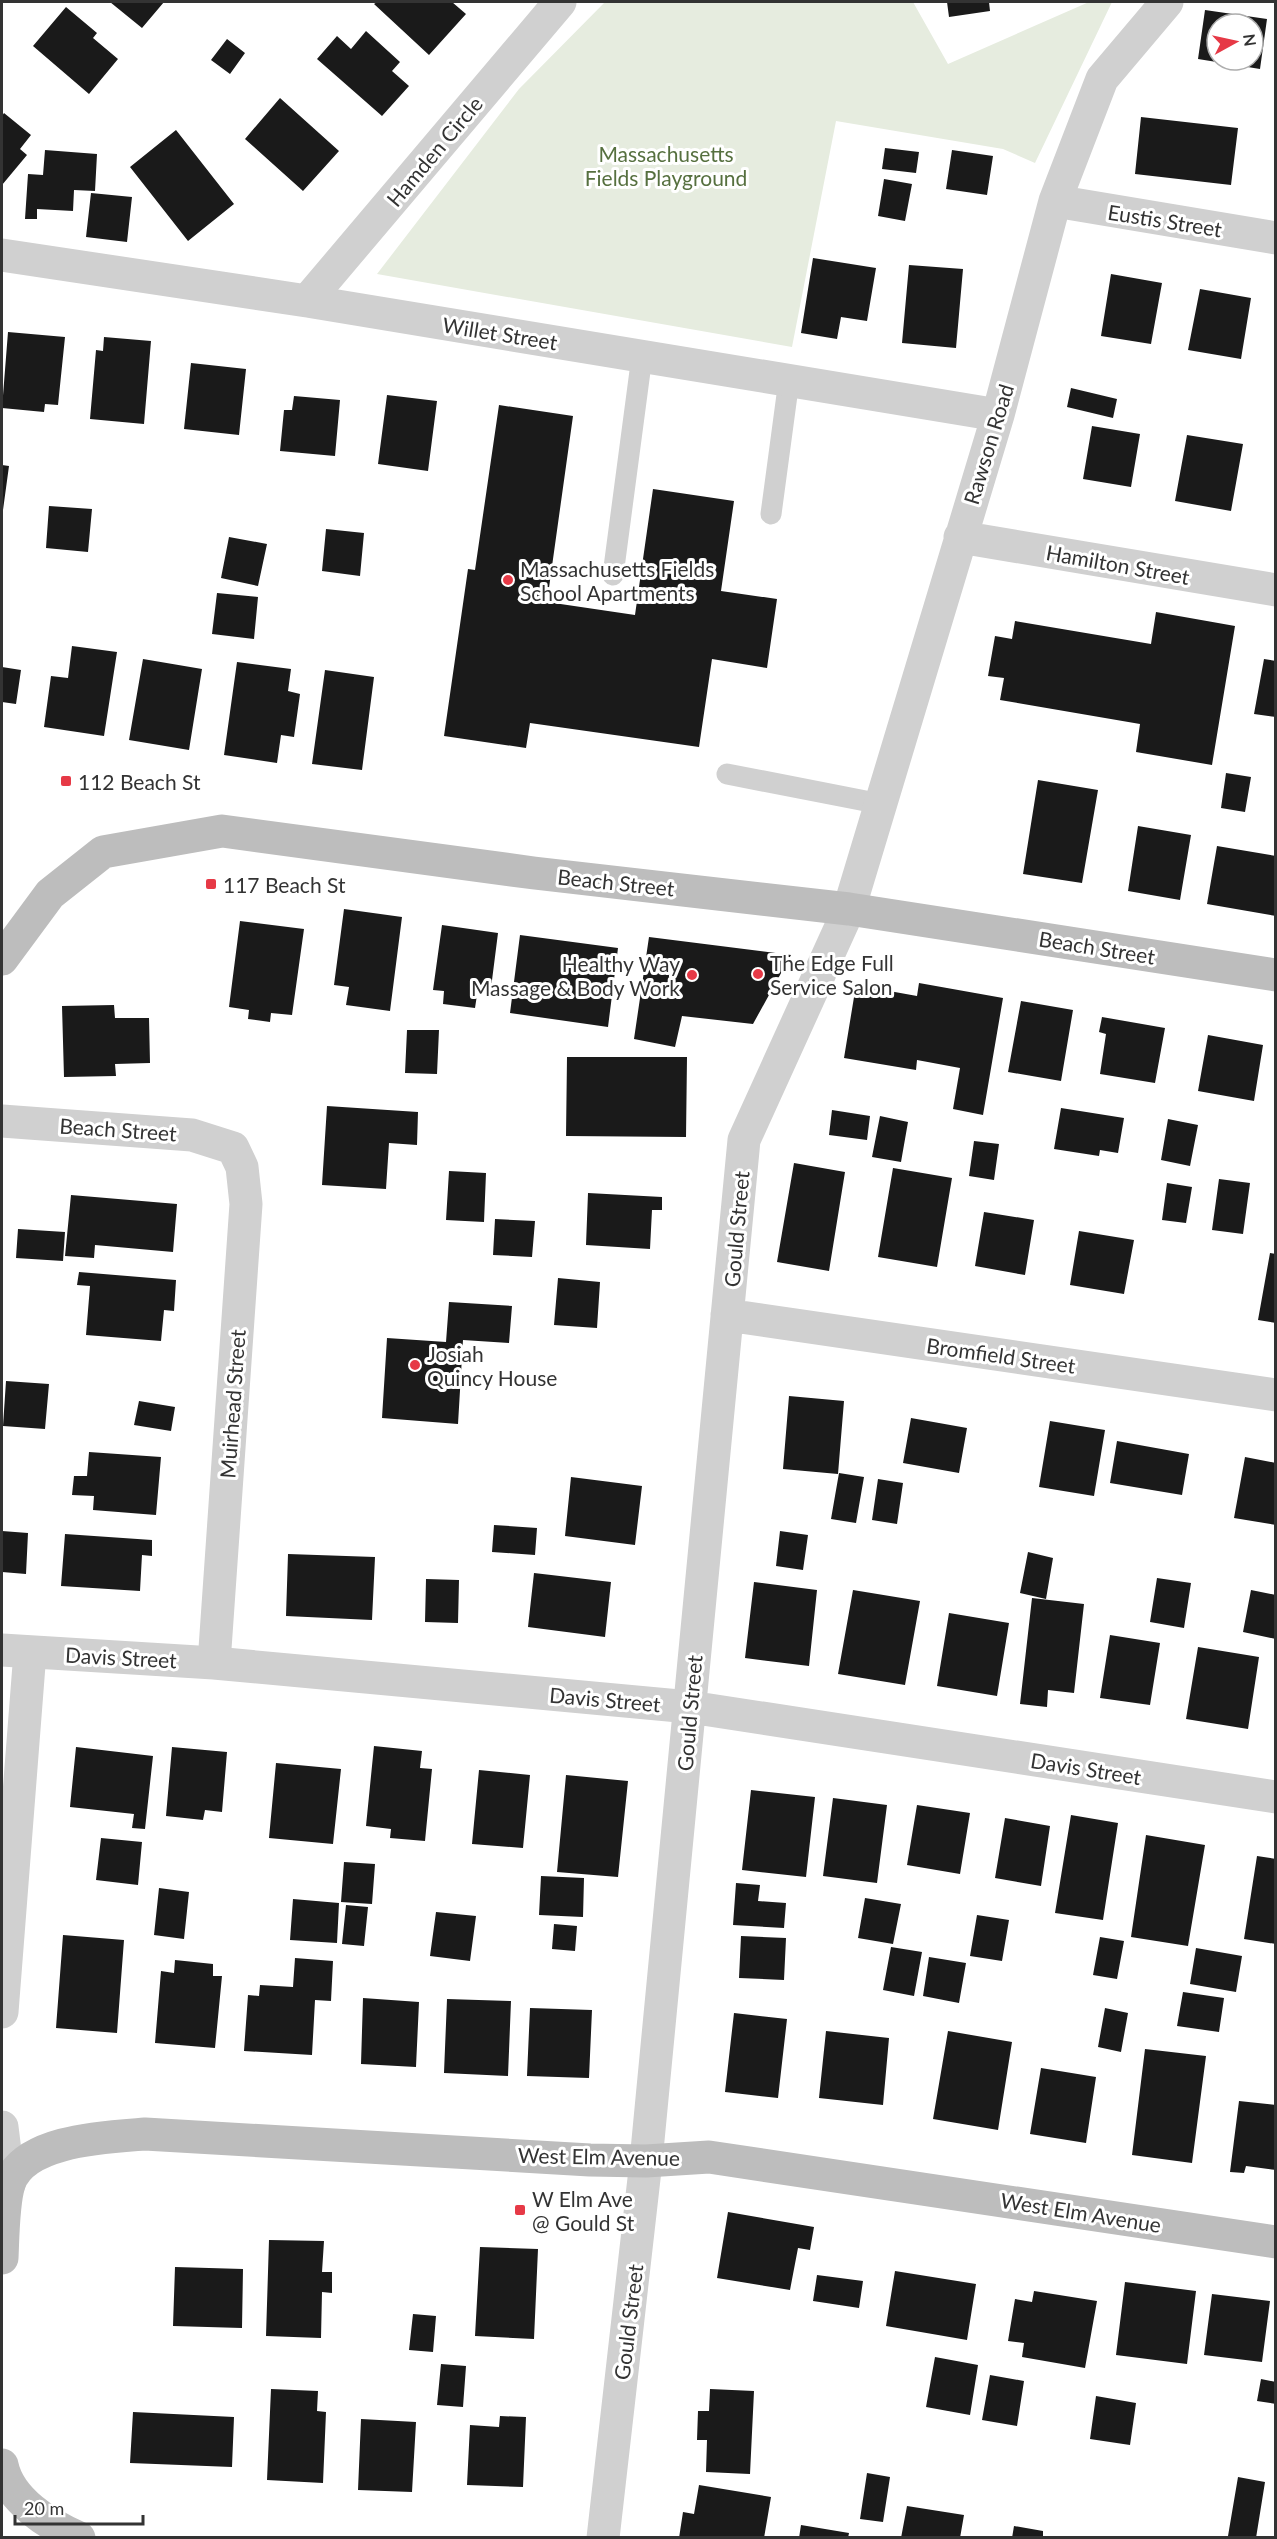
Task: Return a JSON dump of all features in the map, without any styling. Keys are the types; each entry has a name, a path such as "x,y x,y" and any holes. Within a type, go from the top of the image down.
{"street":[{"name":"Hamden Circle","path":"307,301 560,2"},
{"name":"Rawson Road","path":"849,909 998,415 1055,201 1102,79 1167,2"},
{"name":"Eustis Street","path":"1055,201 1275,238"},
{"name":"Willet Street","path":"2,255 307,301 998,415"},
{"name":"Hamilton Street","path":"960,537 1275,590"},
{"name":"Beach Street","path":"2,959 50,894 104,852 222,831 534,873 849,909 1275,975"},
{"name":"Gould Street","path":"603,2538 646,2161 744,1140 849,909"},
{"name":"Beach Street","path":"2,1121 192,1135 233,1148"},
{"name":"Muirhead Street","path":"214,1663 246,1204 242,1167 233,1148"},
{"name":"Bromfield Street","path":"727,1316 1275,1395"},
{"name":"Davis Street","path":"16,1651 214,1663 690,1707 1275,1797"},
{"path":"2,2012 16,1651"},
{"path":"2,2127 9,2184"},
{"name":"West Elm Avenue","path":"2,2256 9,2184 21,2162 45,2151 105,2137 145,2134 590,2160 646,2161 709,2157 1275,2242"},
{"path":"2,2465 20,2500 61,2530 79,2538"}],"lane":[{"path":"613,575 642,356"},
{"path":"771,514 789,380"},
{"path":"728,774 880,804"}],"green space":[{"name":"Massachusetts Fields Playground","path":"605,2 913,2 948,64 1089,2 1112,2 1035,163 1003,149 836,121 792,347 377,274 519,89"}],"building":[{"path":"110,2 164,2 142,28"},
{"path":"377,2 452,2 466,14 429,55 374,4"},
{"path":"947,2 989,2 990,11 949,17"},
{"path":"66,7 97,33 93,38 118,59 89,94 33,46"},
{"path":"1205,10 1219,12 1205,12 1205,60 1198,59"},
{"path":"366,31 400,62 392,71 409,86 382,116 317,59 337,36 351,49"},
{"path":"227,39 245,53 230,74 211,60"},
{"path":"280,98 339,151 303,191 245,139"},
{"path":"4,113 31,135 20,149 27,155 2,185 2,116"},
{"path":"1141,117 1238,128 1231,185 1135,174"},
{"path":"176,130 234,204 188,241 130,167"},
{"path":"885,148 919,152 916,173 882,169"},
{"path":"45,150 97,154 95,191 74,190 73,211 37,209 37,219 25,219 28,174 43,175"},
{"path":"952,150 993,156 987,195 946,189"},
{"path":"884,179 912,184 905,221 878,216"},
{"path":"91,193 132,197 127,242 86,237"},
{"path":"813,258 876,268 867,321 841,317 837,339 801,333"},
{"path":"909,265 963,269 956,348 902,343"},
{"path":"1111,274 1162,283 1151,344 1101,336"},
{"path":"1200,289 1251,298 1241,359 1188,350"},
{"path":"8,332 65,337 58,405 45,404 44,412 2,408"},
{"path":"104,337 151,341 144,424 90,419 96,350 103,351"},
{"path":"191,363 246,369 239,435 184,429"},
{"path":"1071,388 1117,399 1113,418 1067,407"},
{"path":"387,395 437,401 428,471 378,464"},
{"path":"294,396 340,400 335,456 280,451 284,410 292,410"},
{"name":"Massachusetts Fields School Apartments","path":"499,405 573,416 547,602 635,615 653,489 734,501 721,591 777,599 767,668 712,659 699,747 530,723 526,748 444,736 468,569 475,570"},
{"path":"1092,426 1140,434 1131,487 1083,479"},
{"path":"1187,435 1243,444 1231,511 1175,501"},
{"path":"2,465 9,466 3,510 2,510"},
{"path":"49,506 92,509 88,552 46,548"},
{"path":"326,529 364,533 360,576 322,571"},
{"path":"229,537 267,544 258,586 221,578"},
{"path":"217,593 258,597 254,639 212,634"},
{"path":"1156,612 1235,626 1212,765 1136,752 1140,724 1000,700 1004,678 988,676 995,636 1012,639 1015,621 1151,644"},
{"path":"72,646 117,652 104,736 44,727 51,676 68,678"},
{"path":"143,659 202,669 189,750 129,740"},
{"path":"1264,659 1276,661 1276,717 1254,714"},
{"path":"237,662 291,669 288,691 300,694 294,737 281,735 277,763 224,755"},
{"path":"2,667 21,670 16,704 2,702"},
{"path":"325,670 374,677 362,770 312,764"},
{"path":"1226,773 1251,777 1245,812 1221,808"},
{"path":"1038,780 1098,790 1082,883 1023,874"},
{"path":"1138,826 1191,835 1180,900 1128,891"},
{"path":"1217,846 1276,856 1276,916 1207,904"},
{"path":"344,909 402,917 390,1011 346,1005 349,987 334,985"},
{"path":"240,921 304,929 292,1015 271,1013 270,1022 248,1019 249,1010 229,1007"},
{"path":"442,925 498,933 490,996 477,995 475,1008 443,1004 444,991 433,990"},
{"path":"520,935 618,948 608,1027 510,1013"},
{"path":"649,937 791,955 753,1024 682,1016 675,1047 634,1039"},
{"path":"919,983 1003,998 983,1115 953,1109 960,1068 917,1060 916,1070 844,1058 856,985 917,996"},
{"path":"1021,1001 1073,1010 1061,1081 1008,1072"},
{"path":"114,1005 115,1018 149,1018 150,1063 115,1064 116,1076 64,1077 62,1006"},
{"path":"1102,1017 1165,1028 1155,1083 1100,1074 1106,1034 1099,1032"},
{"path":"407,1030 439,1030 437,1074 405,1073"},
{"path":"1208,1035 1263,1045 1254,1101 1198,1091"},
{"path":"567,1057 687,1057 686,1137 566,1136"},
{"path":"327,1106 418,1112 417,1145 389,1143 386,1189 322,1185"},
{"path":"1061,1108 1124,1118 1118,1153 1100,1150 1099,1156 1054,1149"},
{"path":"832,1110 870,1116 867,1140 829,1135"},
{"path":"880,1116 908,1122 901,1162 872,1157"},
{"path":"1168,1119 1198,1125 1190,1166 1161,1160"},
{"path":"974,1141 999,1144 994,1180 969,1176"},
{"path":"794,1163 845,1172 829,1271 777,1262"},
{"path":"893,1168 952,1178 937,1267 878,1257"},
{"path":"449,1171 486,1173 484,1222 446,1220"},
{"path":"1219,1179 1250,1183 1243,1234 1212,1230"},
{"path":"1167,1183 1192,1187 1186,1223 1162,1220"},
{"path":"588,1193 662,1197 662,1210 652,1210 650,1249 586,1245"},
{"path":"71,1195 177,1204 173,1252 95,1245 94,1258 65,1256"},
{"path":"984,1212 1034,1220 1025,1275 975,1266"},
{"path":"495,1219 535,1221 532,1257 493,1255"},
{"path":"18,1229 65,1232 63,1261 16,1258"},
{"path":"1079,1231 1134,1240 1124,1294 1070,1285"},
{"path":"1270,1253 1276,1254 1276,1323 1258,1320"},
{"path":"79,1272 176,1280 174,1311 164,1310 161,1341 86,1335 90,1286 77,1285"},
{"path":"558,1278 600,1282 597,1328 554,1325"},
{"path":"449,1302 512,1306 509,1343 463,1340 458,1424 382,1418 387,1338 446,1342"},
{"path":"6,1381 49,1384 45,1429 3,1426"},
{"path":"789,1396 844,1401 838,1474 783,1469"},
{"path":"139,1401 175,1407 171,1431 134,1425"},
{"path":"911,1418 967,1428 959,1473 903,1463"},
{"path":"1050,1421 1105,1430 1094,1496 1039,1487"},
{"path":"1117,1441 1189,1454 1182,1495 1110,1483"},
{"path":"89,1452 161,1457 156,1515 93,1510 94,1496 72,1495 74,1476 87,1476"},
{"path":"1245,1457 1276,1463 1276,1525 1234,1518"},
{"path":"839,1473 864,1477 856,1523 831,1519"},
{"path":"571,1477 642,1486 635,1545 565,1536"},
{"path":"878,1479 903,1483 897,1524 872,1520"},
{"path":"494,1525 537,1528 535,1555 492,1552"},
{"path":"2,1531 28,1533 26,1574 2,1572"},
{"path":"780,1531 808,1535 803,1570 776,1566"},
{"path":"65,1534 152,1540 152,1556 142,1555 140,1591 61,1586"},
{"path":"1028,1552 1053,1558 1046,1599 1020,1593"},
{"path":"288,1554 375,1557 372,1620 286,1616"},
{"path":"534,1573 611,1582 605,1637 528,1627"},
{"path":"1157,1578 1191,1583 1184,1628 1150,1622"},
{"path":"426,1579 459,1580 458,1623 425,1622"},
{"path":"754,1582 817,1590 809,1666 745,1658"},
{"path":"853,1590 920,1601 905,1685 838,1674"},
{"path":"1251,1590 1276,1595 1276,1639 1243,1632"},
{"path":"1032,1598 1084,1604 1074,1693 1048,1690 1047,1707 1020,1704"},
{"path":"949,1613 1009,1623 997,1696 937,1686"},
{"path":"1110,1635 1160,1643 1150,1705 1100,1698"},
{"path":"1198,1647 1259,1657 1248,1729 1186,1719"},
{"path":"374,1746 422,1751 420,1768 432,1769 425,1841 390,1838 391,1829 366,1826"},
{"path":"76,1747 153,1756 145,1829 132,1828 134,1814 70,1807"},
{"path":"172,1747 227,1752 222,1812 205,1810 203,1820 166,1816"},
{"path":"276,1763 341,1769 333,1844 269,1838"},
{"path":"479,1770 530,1775 523,1848 472,1844"},
{"path":"566,1775 628,1781 618,1877 557,1872"},
{"path":"751,1790 815,1797 806,1877 742,1870"},
{"path":"833,1798 887,1805 877,1883 823,1876"},
{"path":"917,1805 970,1813 960,1874 907,1865"},
{"path":"1071,1815 1118,1823 1103,1920 1055,1913"},
{"path":"1005,1818 1050,1826 1041,1886 995,1878"},
{"path":"1146,1835 1205,1845 1188,1946 1131,1937"},
{"path":"101,1838 142,1842 138,1885 96,1880"},
{"path":"1257,1856 1276,1859 1276,1944 1244,1939"},
{"path":"344,1862 375,1864 372,1904 341,1902"},
{"path":"541,1876 584,1878 583,1917 539,1915"},
{"path":"736,1883 760,1885 758,1901 786,1903 784,1928 733,1925"},
{"path":"159,1888 189,1892 184,1939 154,1935"},
{"path":"865,1898 901,1904 893,1944 858,1938"},
{"path":"293,1899 339,1903 337,1943 290,1940"},
{"path":"346,1905 368,1907 364,1946 342,1944"},
{"path":"436,1912 476,1916 470,1961 430,1956"},
{"path":"977,1915 1009,1920 1002,1961 970,1956"},
{"path":"554,1924 577,1926 575,1951 552,1949"},
{"path":"63,1935 124,1940 117,2033 56,2028"},
{"path":"741,1936 786,1938 784,1980 739,1978"},
{"path":"1100,1937 1124,1941 1117,1979 1093,1975"},
{"path":"891,1947 922,1952 914,1996 883,1990"},
{"path":"1196,1948 1242,1956 1236,1992 1190,1984"},
{"path":"929,1957 966,1963 959,2003 923,1996"},
{"path":"295,1958 333,1961 331,2001 315,2000 312,2055 244,2051 248,1995 259,1996 260,1985 293,1987"},
{"path":"175,1960 213,1964 213,1976 222,1976 215,2048 155,2043 161,1971 174,1973"},
{"path":"1183,1992 1224,1998 1219,2032 1177,2026"},
{"path":"363,1998 419,2002 416,2067 361,2064"},
{"path":"447,1999 511,2001 508,2076 444,2073"},
{"path":"530,2008 592,2010 589,2078 527,2076"},
{"path":"1105,2008 1128,2013 1121,2052 1098,2047"},
{"path":"734,2013 787,2019 778,2098 725,2092"},
{"path":"826,2031 889,2038 883,2105 819,2098"},
{"path":"948,2031 1012,2042 998,2130 933,2119"},
{"path":"1145,2049 1206,2056 1192,2163 1132,2155"},
{"path":"1041,2068 1096,2077 1086,2143 1030,2134"},
{"path":"1239,2101 1276,2105 1276,2170 1246,2166 1244,2173 1230,2172"},
{"path":"728,2212 814,2227 810,2250 798,2248 790,2290 717,2278"},
{"path":"269,2240 324,2241 322,2272 332,2272 332,2293 322,2292 321,2338 266,2336"},
{"path":"480,2247 538,2249 534,2339 475,2336"},
{"path":"175,2267 243,2269 242,2328 173,2326"},
{"path":"895,2271 976,2284 967,2340 886,2326"},
{"path":"817,2275 863,2281 859,2308 813,2301"},
{"path":"1125,2282 1196,2291 1187,2364 1116,2355"},
{"path":"1034,2291 1097,2301 1085,2368 1022,2357 1024,2343 1008,2341 1015,2299 1032,2302"},
{"path":"1212,2294 1270,2301 1262,2362 1204,2355"},
{"path":"413,2314 436,2316 433,2352 409,2350"},
{"path":"935,2357 978,2365 970,2415 926,2407"},
{"path":"441,2364 466,2366 463,2407 437,2405"},
{"path":"990,2375 1024,2381 1017,2426 982,2420"},
{"path":"1261,2379 1276,2382 1276,2404 1257,2401"},
{"path":"271,2389 318,2391 317,2411 326,2412 323,2483 267,2480"},
{"path":"710,2389 754,2391 750,2474 706,2472 707,2440 697,2440 698,2411 709,2411"},
{"path":"1096,2396 1136,2403 1130,2445 1090,2439"},
{"path":"133,2412 234,2417 232,2467 130,2463"},
{"path":"500,2416 526,2417 523,2487 467,2485 470,2425 499,2427"},
{"path":"361,2419 416,2422 412,2492 358,2490"},
{"path":"867,2473 890,2477 883,2522 860,2519"},
{"path":"1238,2477 1265,2482 1256,2538 1228,2536"},
{"path":"699,2485 771,2497 764,2538 679,2538 683,2512 694,2514"},
{"path":"907,2506 964,2515 960,2538 901,2538"},
{"path":"801,2525 849,2533 848,2538 799,2538"},
{"path":"1014,2526 1043,2531 1043,2538 1012,2538"}],"place":[{"name":"Massachusetts Fields School Apartments","path":"508,580"},
{"name":"112 Beach St","path":"66,781"},
{"name":"117 Beach St","path":"211,884"},
{"name":"The Edge Full Service Salon","path":"758,974"},
{"name":"Healthy Way Massage & Body Work","path":"692,975"},
{"name":"Josiah Quincy House","path":"415,1365"},
{"name":"W Elm Ave @ Gould St","path":"520,2210"}]}
